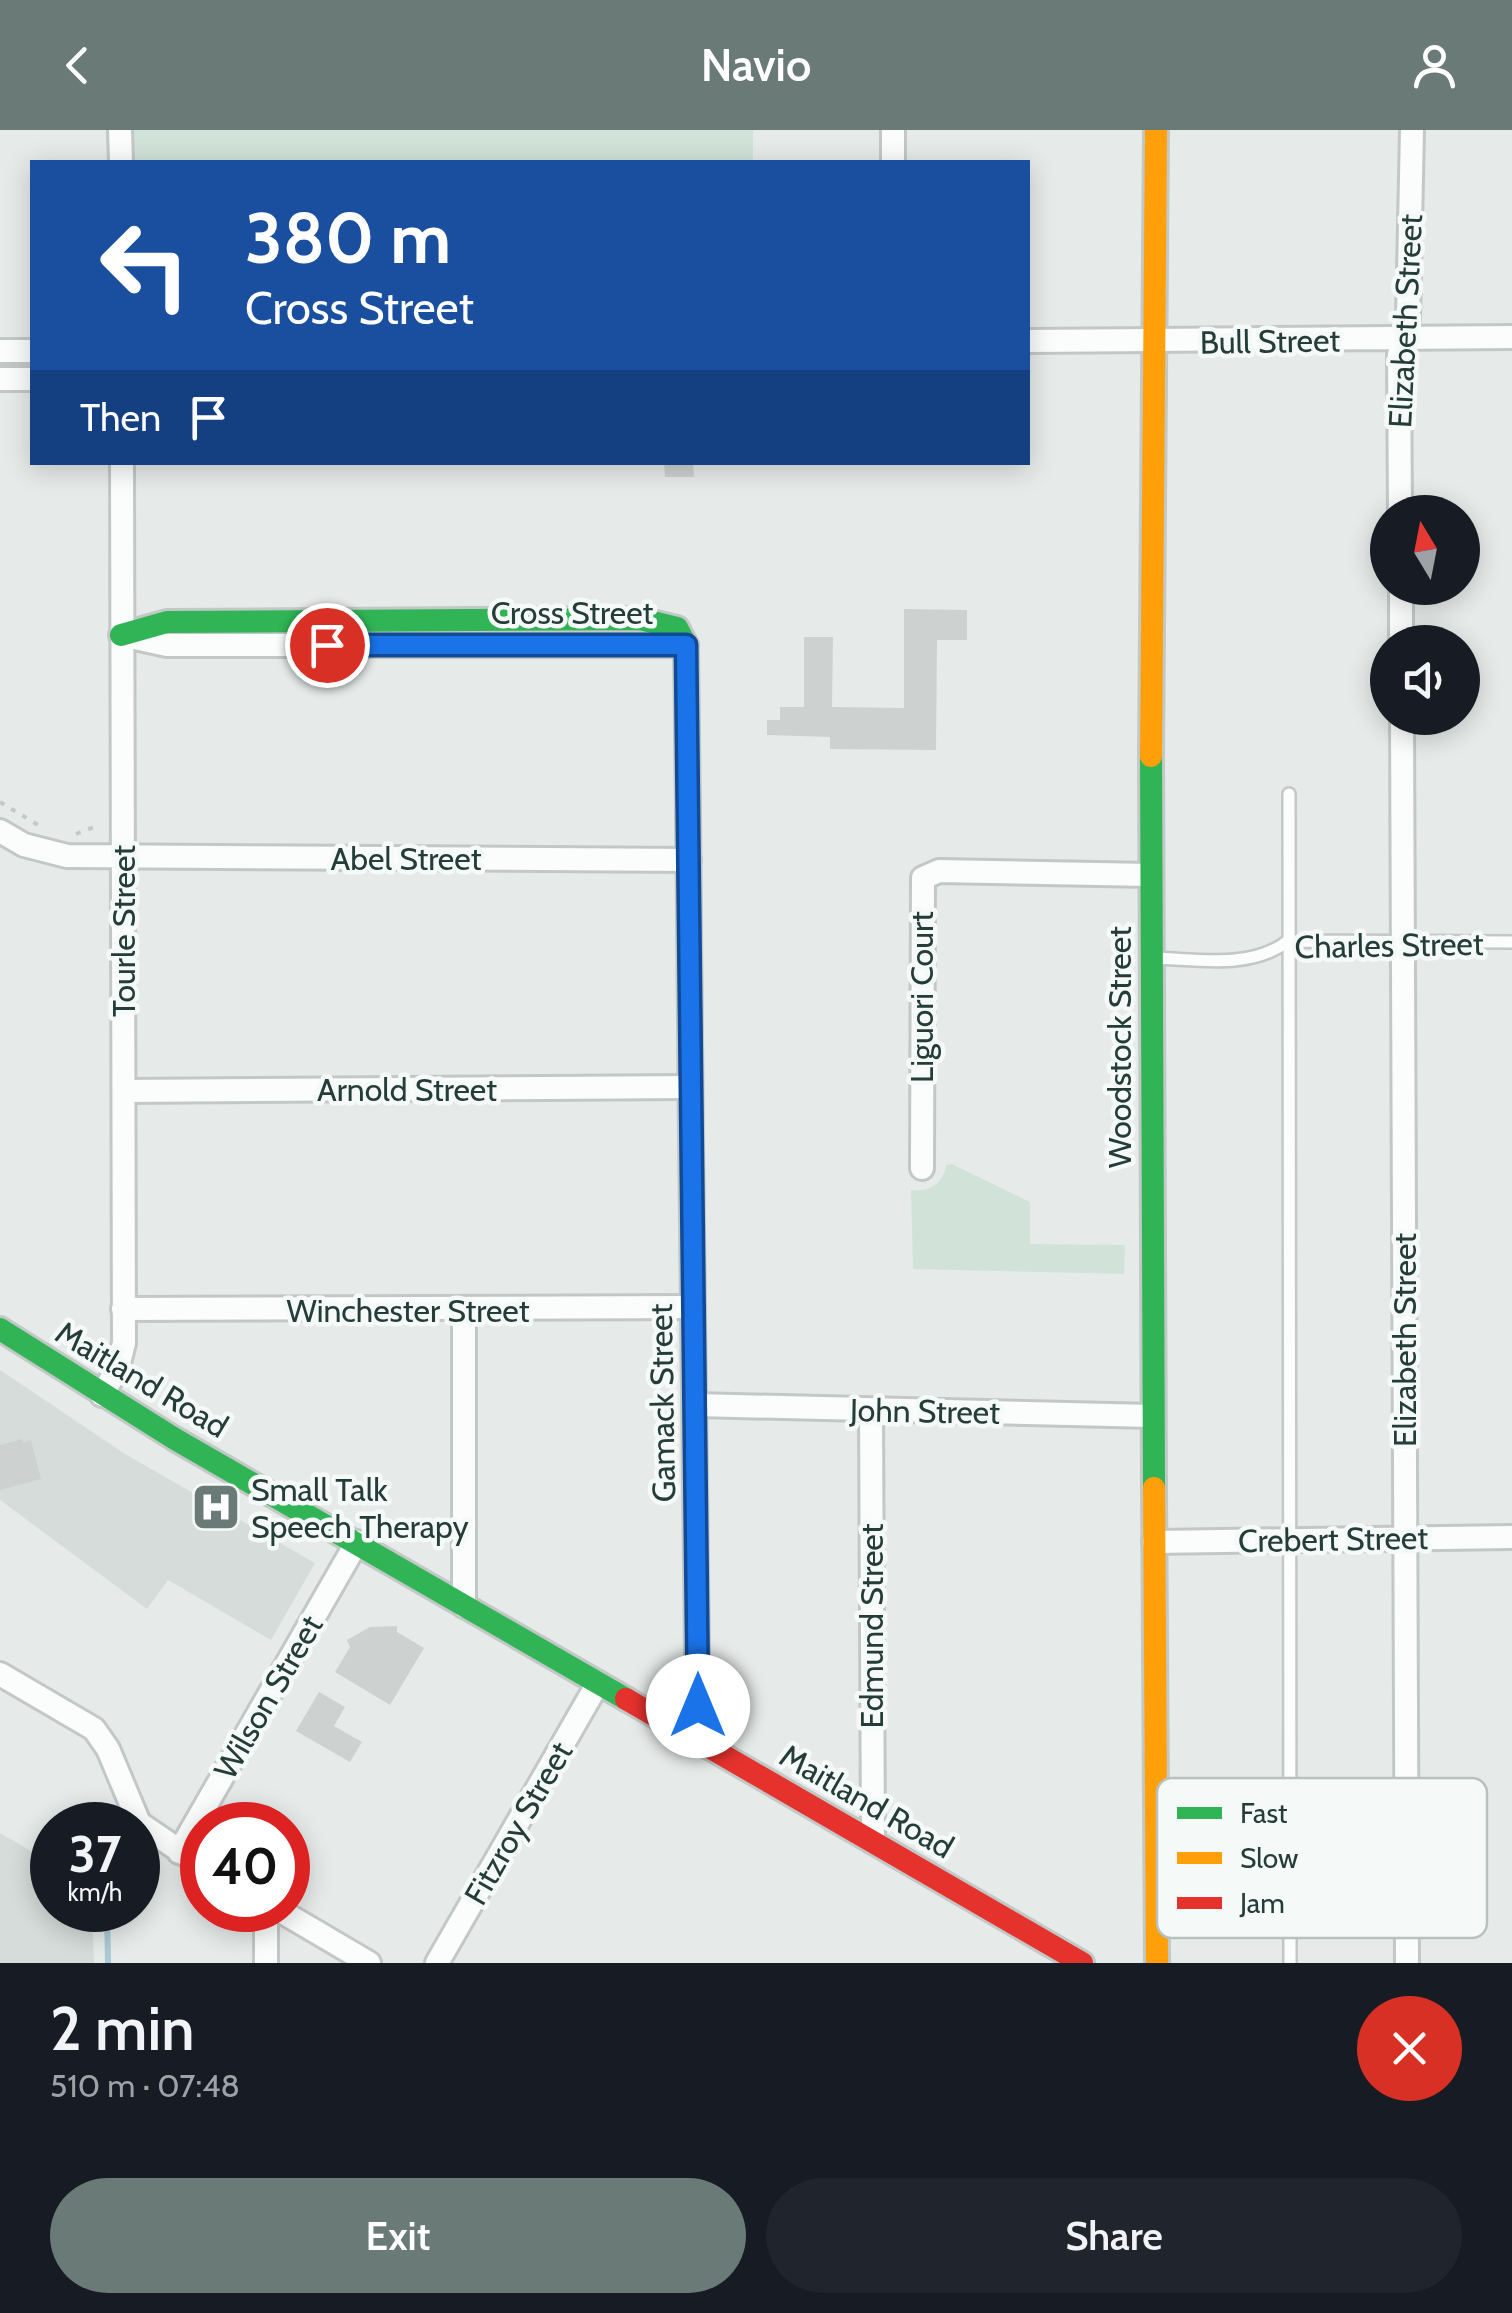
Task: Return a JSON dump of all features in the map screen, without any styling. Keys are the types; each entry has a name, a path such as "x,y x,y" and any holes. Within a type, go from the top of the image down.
{"street":[{"path":"120,130 120,160"},
{"path":"892,160 893,130"},
{"name":"Woodstock Street","path":"1156,130 1150,958 1157,1963"},
{"name":"Elizabeth Street","path":"1400,495 1399,355 1408,315 1412,130"},
{"name":"Bull Street","path":"1030,342 1512,337"},
{"path":"0,351 30,350"},
{"path":"0,379 30,379"},
{"name":"Tourle Street","path":"102,1395 123,1356 122,465"},
{"name":"Cross Street","path":"121,634 167,622 640,619 677,628 686,645"},
{"name":"Gamack Street","path":"686,645 698,1741"},
{"name":"Elizabeth Street","path":"1402,735 1406,1778"},
{"name":"Abel Street","path":"0,830 44,852 122,857 689,860"},
{"name":"Liguori Court","path":"922,1168 923,878 939,871 1151,875"},
{"name":"Arnold Street","path":"124,1091 689,1087"},
{"name":"Winchester Street","path":"123,1309 464,1312 692,1308"},
{"path":"464,1312 464,1606"},
{"name":"Maitland Road","path":"0,1329 102,1395 1082,1963"},
{"name":"John Street","path":"696,1405 1154,1416"},
{"name":"Edmund Street","path":"871,1410 873,1842"},
{"name":"Crebert Street","path":"1154,1542 1512,1537"},
{"name":"Wilson Street","path":"179,1852 357,1542"},
{"path":"0,1674 94,1729 108,1750 139,1823 179,1852"},
{"name":"Fitzroy Street","path":"437,1963 598,1683"},
{"path":"310,1928 370,1963"},
{"path":"266,1932 266,1963"},
{"name":"Elizabeth Street","path":"1407,1938 1407,1963"}],"lane":[{"path":"1289,794 1289,1778"},
{"name":"Charles Street","path":"1150,958 1244,960 1268,956 1288,941 1512,942"},
{"path":"1290,1938 1290,1963"}],"path":[{"path":"0,802 46,830"},
{"path":"72,835 94,828"}],"shaded area":[{"path":"0,1370 125,1454 315,1563 271,1640 168,1580 147,1609 0,1500"},
{"path":"0,1833 30,1850 30,1932 93,1932 94,1963 0,1963"}],"green space":[{"path":"133,130 753,130 753,160 133,160"},
{"path":"952,1164 1030,1202 1030,1244 1125,1245 1124,1274 913,1269 911,1190 934,1185 946,1165"}],"building":[{"path":"664,465 693,465 694,477 665,477"},
{"path":"904,609 967,610 967,640 937,640 936,750 830,749 830,737 767,735 767,720 780,720 780,707 804,707 804,637 833,637 832,707 904,708"},
{"path":"22,1439 23,1443 31,1440 41,1479 0,1490 0,1445"},
{"path":"397,1626 397,1632 424,1648 390,1705 335,1672 350,1647 347,1640 370,1627"},
{"path":"319,1692 345,1707 334,1726 362,1742 350,1762 296,1731"}],"waterway":[{"path":"107,1932 108,1963"}],"traffic: fast":[{"path":"121,635 167,622 640,619 677,628 686,645 688,812"},
{"path":"1151,756 1154,1488"},
{"path":"691,1140 698,1741"},
{"path":"0,1329 175,1439 626,1699"}],"traffic: slow":[{"path":"1151,756 1156,130"},
{"path":"1154,1488 1157,1963"}],"traffic: jam":[{"path":"688,812 691,1140"},
{"path":"626,1699 1082,1963"}],"place":[{"name":"Small Talk Speech Therapy","path":"216,1507"}],"route":[{"path":"327,645 686,645 698,1706"}]}
